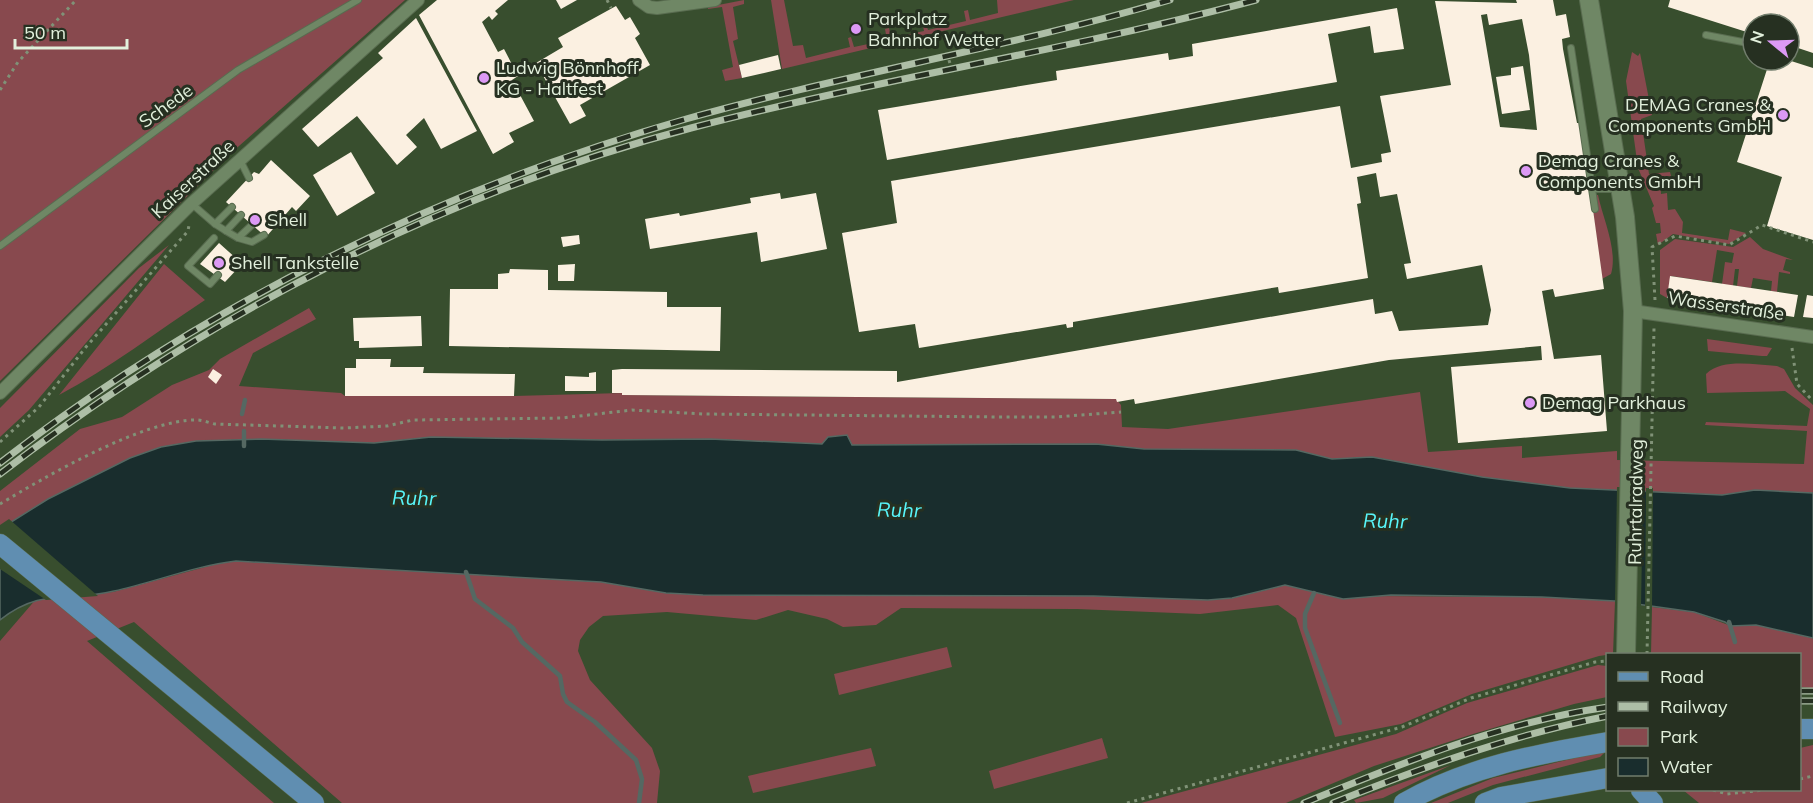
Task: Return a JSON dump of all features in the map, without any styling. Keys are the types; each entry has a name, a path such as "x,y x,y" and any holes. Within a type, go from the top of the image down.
{"main road":[{"path":"1589,0 1621,189 1633,311 1626,653"},
{"path":"0,544 314,803"},
{"path":"1404,803 1435,785 1475,771 1555,751 1606,742"},
{"path":"1485,803 1501,797 1606,778"},
{"path":"1643,791 1653,803"}],"street":[{"name":"Kaiserstraße","path":"0,393 191,204 418,0"},
{"path":"639,0 649,7 657,8 715,0"},
{"name":"Wasserstraße","path":"1633,311 1813,337"}],"lane":[{"name":"Schede","path":"0,246 238,70 358,0"},
{"path":"1706,35 1741,42"},
{"path":"1571,48 1595,209"},
{"path":"240,160 249,178"},
{"path":"1593,189 1621,189"},
{"path":"191,204 215,224 238,238 252,242 264,235"},
{"path":"215,224 232,207"},
{"path":"226,231 241,215"},
{"path":"238,238 253,224"},
{"path":"214,238 188,266 210,284 218,275"}],"path":[{"path":"0,90 18,62 76,0"},
{"path":"607,0 611,8"},
{"name":"Ruhrtalradweg","path":"1647,653 1655,315 1652,247 1658,247 1675,236 1729,245 1762,225 1813,242"},
{"path":"0,442 39,406 86,347 188,231"},
{"path":"1791,334 1793,371 1797,384 1813,401"},
{"path":"0,504 36,482 98,451 158,427 197,420 215,424 344,428 387,426 413,420 562,418 632,410 704,414 1012,417 1122,412"},
{"path":"1127,803 1402,727 1471,698 1595,662 1606,662"},
{"path":"1719,791 1727,794 1749,791"}],"green space":[{"path":"0,0 405,0 231,153 0,381"},
{"path":"744,0 744,4 733,7 738,39 733,41 742,78 725,81 722,70 733,67 722,7 708,9 708,7"},
{"path":"771,0 784,0 793,46 803,45 806,58 850,47 848,38 851,37 854,47 887,40 885,29 889,28 891,38 924,31 922,21 925,20 928,30 966,21 964,11 968,10 970,20 998,13 997,0 1074,0 782,69"},
{"path":"1632,52 1638,56 1640,53 1652,115 1641,119 1649,174 1670,172 1671,176 1660,178 1661,194 1667,193 1668,210 1675,209 1683,222 1682,233 1728,240 1730,229 1746,233 1729,244 1673,234 1658,245 1656,234 1661,233 1660,223 1656,223 1652,208 1654,206 1638,168 1626,81"},
{"path":"1595,195 1598,195 1613,255 1611,274 1602,279 1593,213 1597,212"},
{"path":"1750,237 1763,249 1793,260 1786,259 1783,270 1790,274 1779,272 1777,292 1771,291 1772,281 1753,278 1751,288 1737,286 1739,269 1735,269 1733,286 1722,284 1725,262 1732,263 1734,253 1717,250 1712,282 1671,276 1667,298 1660,294 1660,250 1675,239 1733,247"},
{"path":"169,245 29,410 0,437 0,408 139,268"},
{"path":"164,264 205,300 115,362 59,395"},
{"path":"309,308 316,319 253,353 239,386 341,393 345,396 514,396 622,393 623,395 1116,399 1121,405 1122,427 1168,429 1420,392 1428,452 1522,446 1522,458 1617,451 1617,460 1804,464 1807,431 1705,425 1706,422 1807,426 1810,409 1785,391 1707,393 1706,374 1713,369 1730,364 1777,366 1784,369 1795,388 1813,405 1813,493 1755,490 1722,495 1570,488 1482,477 1372,457 1332,459 1296,450 1144,449 1095,444 852,445 847,435 829,437 822,444 710,439 431,437 374,443 261,439 196,441 161,447 130,458 48,499 0,529 0,491 80,429 122,417 172,385 209,370 220,359"},
{"path":"1707,339 1772,348 1767,356 1708,351"},
{"path":"236,561 601,582 666,593 703,595 1094,596 1208,600 1232,598 1285,585 1368,596 1542,597 1615,601 1613,653 1606,653 1606,655 1472,694 1401,724 1335,737 1296,618 1278,605 1200,614 1077,609 901,608 876,625 843,627 827,619 788,610 756,620 667,612 603,616 589,627 580,640 578,651 590,680 652,748 660,771 657,803 342,803 134,622 87,641 274,803 0,803 0,641 37,598 113,592 216,564"},
{"path":"1652,607 1694,612 1731,626 1756,625 1813,638 1813,688 1801,687 1801,653 1651,653"},
{"path":"947,647 952,667 839,695 834,674"},
{"path":"1598,665 1606,666 1606,697 1574,704 1374,766 1286,803 1141,803 1396,734 1467,703"},
{"path":"1102,738 1108,758 994,789 989,771"},
{"path":"1813,745 1813,803 1699,803 1684,791 1801,791 1801,748"},
{"path":"871,748 876,766 753,793 748,776"},
{"path":"1606,750 1600,757 1493,785 1448,803 1431,803 1493,778"},
{"path":"1451,765 1383,798 1356,803 1354,800"}],"water":[{"name":"Ruhr","path":"847,435 852,445 1096,444 1144,449 1296,450 1332,459 1372,457 1482,477 1570,488 1722,495 1755,490 1813,493 1813,638 1756,625 1730,626 1725,622 1694,612 1615,601 1542,597 1391,595 1343,599 1285,585 1232,598 1208,600 1094,596 703,595 666,593 601,582 236,561 114,591 42,599 15,610 0,620 0,529 48,499 130,458 161,447 196,441 261,439 374,443 431,437 710,439 822,444 828,437"}],"pier":[{"path":"1617,487 1643,488 1641,608 1615,604"},
{"path":"1646,488 1653,488 1652,610 1645,609"},
{"path":"9,519 98,596 46,600 0,569 0,525"}],"building":[{"name":"Ludwig Bönnhoff KG - Haltfest","path":"437,0 508,0 495,11 498,14 492,20 489,16 482,22 498,52 504,49 518,76 512,80 534,121 509,133 514,142 493,154 419,15"},
{"path":"556,0 577,0 561,9"},
{"path":"1516,0 1553,0 1556,16 1566,14 1570,37 1562,39 1563,49 1577,123 1581,123 1604,289 1555,297 1553,289 1542,291 1554,359 1601,355 1607,431 1458,443 1451,367 1542,360 1541,346 1389,360 1135,404 1134,399 1117,402 1116,399 622,395 622,393 612,393 612,370 622,369 897,371 897,382 1373,299 1375,314 1392,311 1399,331 1488,325 1491,310 1482,265 1407,279 1404,264 1411,263 1397,194 1380,197 1376,173 1357,177 1361,203 1357,204 1368,278 1279,293 1278,287 1073,322 1073,327 1067,328 1066,324 919,348 915,324 859,332 842,233 897,223 891,181 1340,106 1351,168 1382,162 1381,154 1391,152 1380,96 1451,85 1435,1 1517,3","holes":["1487,14 1489,25 1522,19 1529,55 1537,130 1500,127 1481,15"]},
{"path":"1670,0 1813,0 1813,53 1801,49 1801,12 1741,12 1741,30 1668,7"},
{"path":"616,6 625,20 630,17 640,34 635,38 650,65 580,105 586,116 570,124 536,63 563,47 558,38"},
{"path":"1397,8 1404,49 1374,53 1370,26 1328,34 1337,82 887,160 878,110 1057,80 1056,71 1168,53 1169,60 1193,56 1192,44"},
{"path":"416,18 477,131 441,149 424,118 406,135 417,147 397,165 357,116 318,147 302,129 383,58 378,53"},
{"path":"778,55 781,69 742,78 739,65"},
{"name":"DEMAG Cranes & Components GmbH","path":"1801,64 1813,68 1813,240 1767,226 1782,177 1737,162 1766,72 1801,72"},
{"path":"1523,66 1530,110 1502,114 1496,77 1511,75 1511,68"},
{"path":"351,152 375,193 337,216 313,175"},
{"path":"271,160 310,196 296,211 292,207 266,237 226,202 254,172 259,174"},
{"path":"780,193 781,199 816,193 827,249 761,262 757,232 650,249 645,219 679,213 680,216 751,203 750,198"},
{"path":"579,235 580,244 563,247 561,237"},
{"name":"Shell Tankstelle","path":"219,243 238,260 236,262 240,266 225,282 200,264"},
{"path":"575,264 574,281 558,281 558,265"},
{"path":"510,269 548,270 548,290 667,292 667,307 721,307 720,351 449,346 450,289 498,289 498,274 509,273"},
{"path":"1670,276 1798,295 1794,317 1667,298"},
{"path":"1807,295 1813,296 1813,318 1803,317"},
{"path":"421,316 422,346 359,348 359,341 354,341 353,318"},
{"path":"356,359 391,359 390,367 424,367 423,373 515,374 514,396 345,396 345,368 356,368"},
{"path":"213,369 222,375 216,384 208,377"},
{"path":"596,372 596,391 565,391 565,376 589,377 589,373"}],"waterway":[{"path":"242,414 245,400"},
{"path":"244,431 244,446"},
{"path":"466,572 475,599 513,628 522,642 560,676 567,702 595,722 636,760 642,779 639,803"},
{"path":"1314,593 1305,614 1305,628 1340,723"},
{"path":"1729,622 1735,642"}],"railway":[{"path":"0,463 78,406 158,353 241,303 326,258 414,217 503,180 686,119 807,88 1050,32 1170,0"},
{"path":"0,474 78,417 159,363 242,313 328,267 416,225 506,188 598,155 761,110 1116,34 1256,0"},
{"path":"1801,691 1813,691"},
{"path":"1801,701 1813,701"},
{"path":"1304,803 1415,759 1491,733 1606,707"},
{"path":"1333,803 1468,753 1606,716"}],"place":[{"name":"Parkplatz Bahnhof Wetter","path":"856,29"},
{"name":"Ludwig Bönnhoff KG - Haltfest","path":"484,78"},
{"name":"DEMAG Cranes & Components GmbH","path":"1783,115"},
{"name":"Demag Cranes & Components GmbH","path":"1526,171"},
{"name":"Shell","path":"255,220"},
{"name":"Shell Tankstelle","path":"219,263"},
{"name":"Demag Parkhaus","path":"1530,403"}]}
